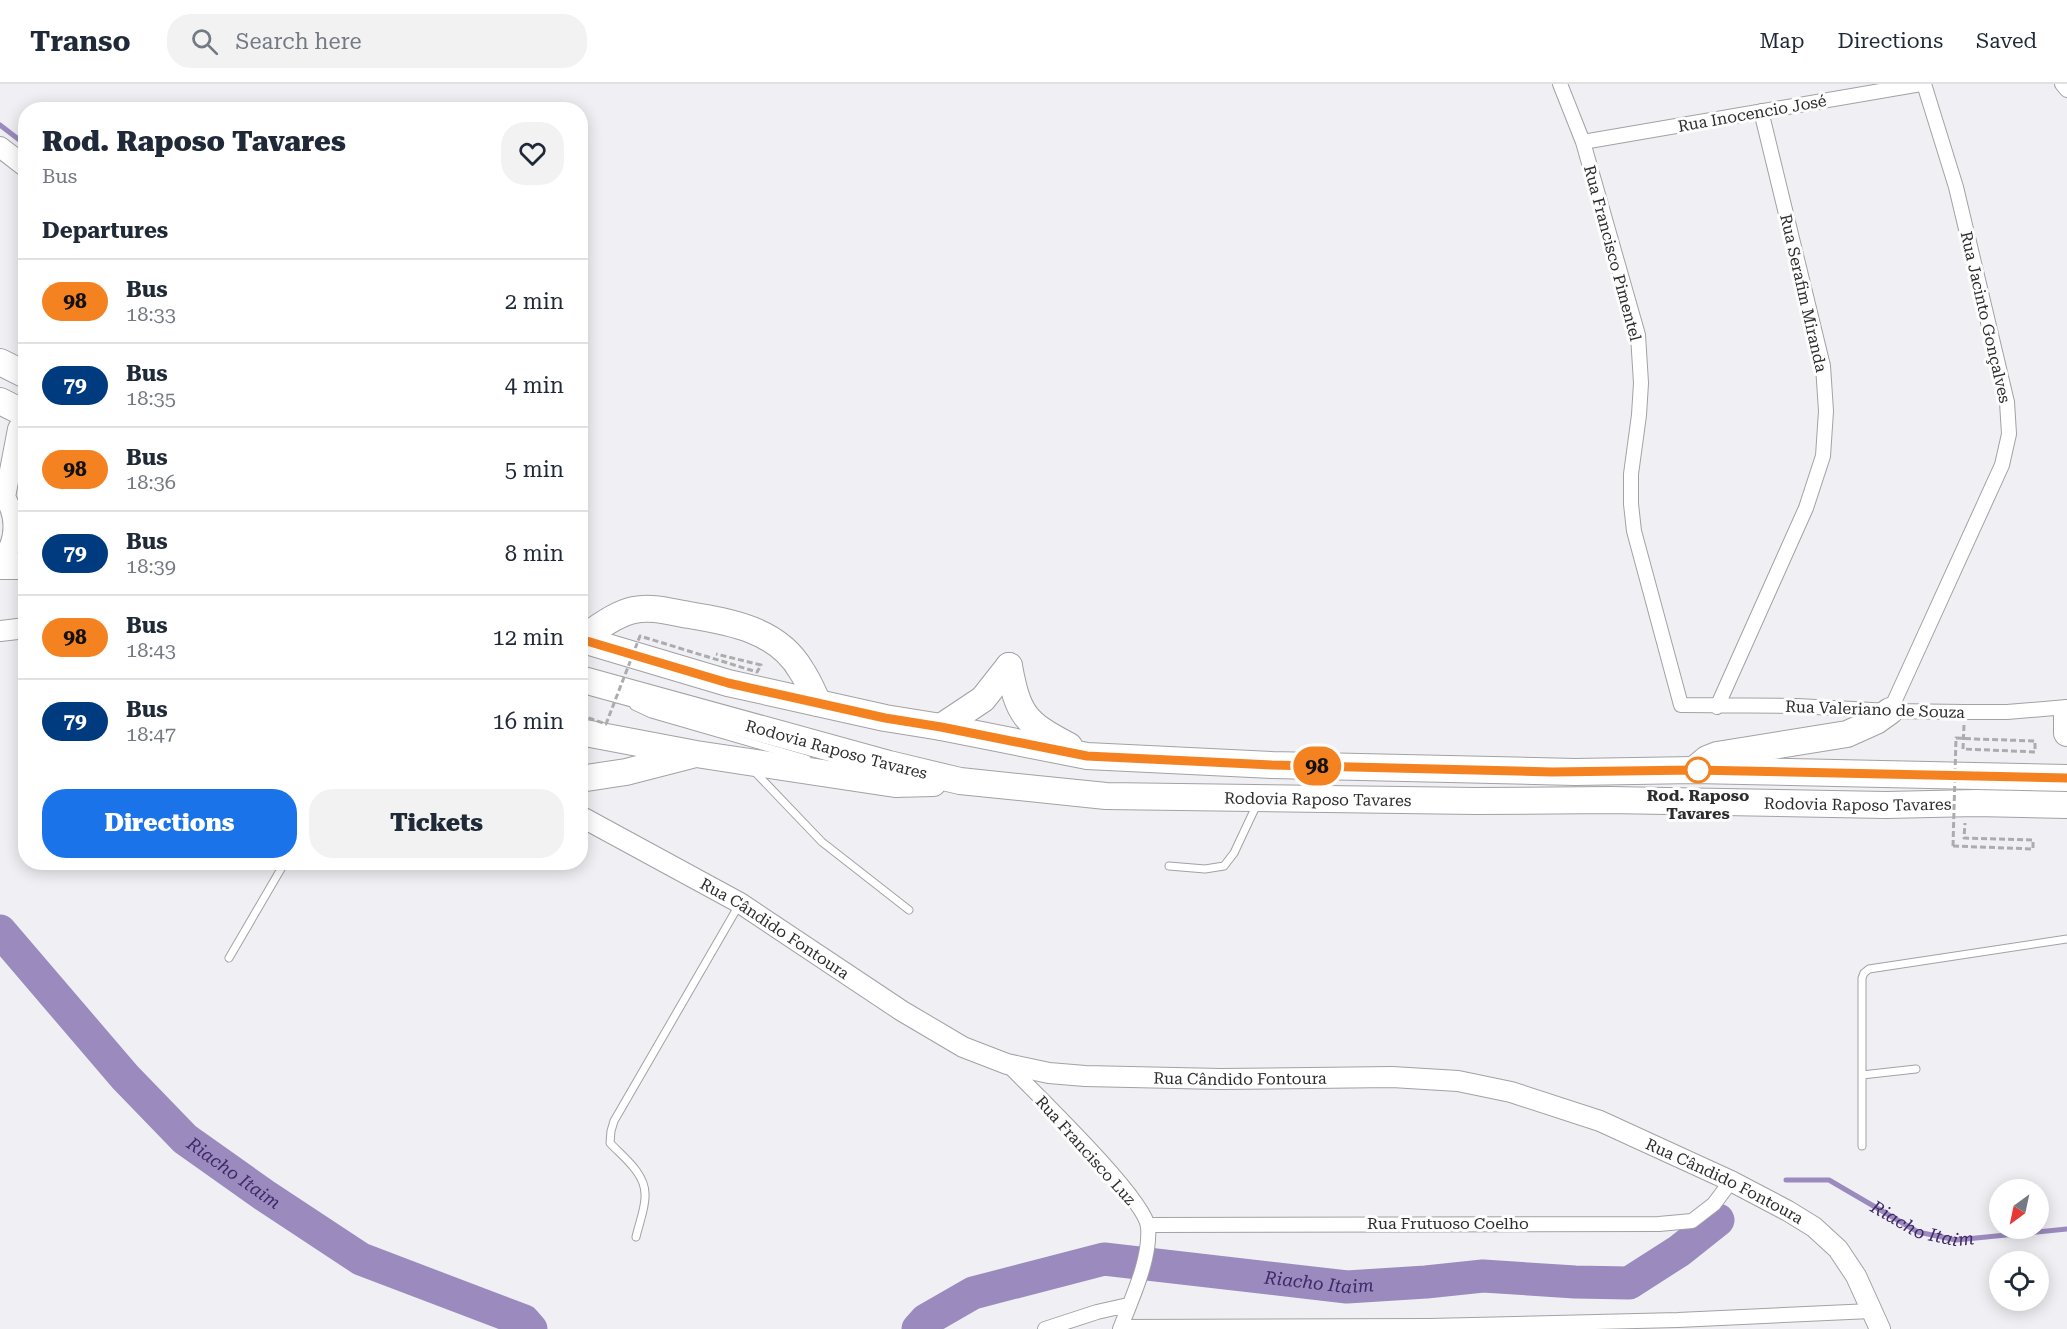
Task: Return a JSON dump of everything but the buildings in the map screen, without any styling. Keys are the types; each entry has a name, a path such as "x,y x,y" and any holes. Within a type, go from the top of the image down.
{"highway":[{"path":"0,362 18,371"},
{"path":"0,401 18,415"},
{"path":"0,566 18,566"},
{"path":"588,635 633,610 651,608 716,619 758,631 788,652 801,669 818,703"},
{"name":"Rodovia Raposo Tavares","path":"588,641 728,683 885,718 1087,756 1283,766 1575,772 1694,770 2067,778"},
{"path":"941,727 983,699 1009,666 1018,705 1029,721 1044,733 1087,756"},
{"name":"Rodovia Raposo Tavares","path":"588,681 889,764 960,781 1106,796 2067,805"},
{"path":"1694,770 1717,754 1847,734 1876,721 1890,711"},
{"path":"2067,714 2067,733"},
{"path":"588,734 696,754 895,784 960,781"},
{"path":"588,778 626,772 696,754"}],"main road":[{"path":"0,147 18,161"},
{"path":"0,448 18,425"},
{"path":"0,561 12,541 14,526 12,511 2,495 18,437"},
{"path":"0,631 18,629"},
{"name":"Rua Cândido Fontoura","path":"588,820 740,903 902,1011 963,1047 1007,1064 1049,1073 1085,1076 1220,1079 1392,1077 1458,1081 1511,1092 1600,1121 1731,1181 1814,1227 1838,1249 1856,1276 1880,1329"}],"street":[{"name":"Rua Francisco Pimentel","path":"1560,84 1583,142 1638,335 1641,383 1630,504 1634,531 1682,706"},
{"name":"Rua Inocencio José","path":"1583,142 1923,84"},
{"name":"Rua Jacinto Gonçalves","path":"1890,711 2002,465 2009,434 2007,402 1956,188 1923,84"},
{"path":"2062,84 2067,90"},
{"name":"Rua Serafim Miranda","path":"1717,707 1806,508 1823,456 1826,411 1823,366 1761,111"},
{"name":"Rua Valeriano de Souza","path":"1682,706 1797,706 1964,712 2007,712 2067,707"},
{"name":"Rua Francisco Luz","path":"1007,1064 1131,1195 1148,1225"},
{"name":"Rua Frutuoso Coelho","path":"1148,1225 1659,1224 1692,1221 1714,1204 1731,1181"},
{"path":"1148,1225 1147,1244 1139,1278 1120,1328 1430,1326 1677,1320 1871,1311"},
{"path":"1045,1329 1097,1312 1128,1305"}],"lane":[{"path":"588,683 621,699"},
{"path":"631,704 651,714 819,762"},
{"path":"746,762 822,842 909,910"},
{"path":"830,765 895,784"},
{"path":"1169,866 1205,869 1224,866 1234,853 1260,799"},
{"path":"229,957 280,870"},
{"path":"636,1237 646,1195 640,1175 610,1143 614,1121 740,903"},
{"path":"1862,1146 1862,978 1864,973 1869,969 2067,939"},
{"path":"1862,1076 1917,1069"}],"path":[{"path":"588,718 606,724 640,636 757,672 761,665 716,654"},
{"path":"1964,712 1963,749 2035,752 2036,741 1975,739 1956,738 1953,846 2033,849 2033,840 1964,838 1966,803"}],"waterway":[{"path":"0,125 18,139"},
{"name":"Riacho Itaim","path":"0,931 125,1077 185,1139 361,1259 524,1321 531,1329"},
{"name":"Riacho Itaim","path":"1786,1180 1829,1180 1918,1232 1956,1240 2067,1229"},
{"name":"Riacho Itaim","path":"918,1329 926,1320 973,1293 1104,1259 1347,1287 1483,1276 1629,1283 1679,1251 1718,1220"}],"bus line":[{"name":"98","path":"588,641 728,683 885,718 1087,756 1272,765 1552,772 1694,770 2067,778"}],"place":[{"name":"Rod. Raposo Tavares","path":"1698,770"}]}
